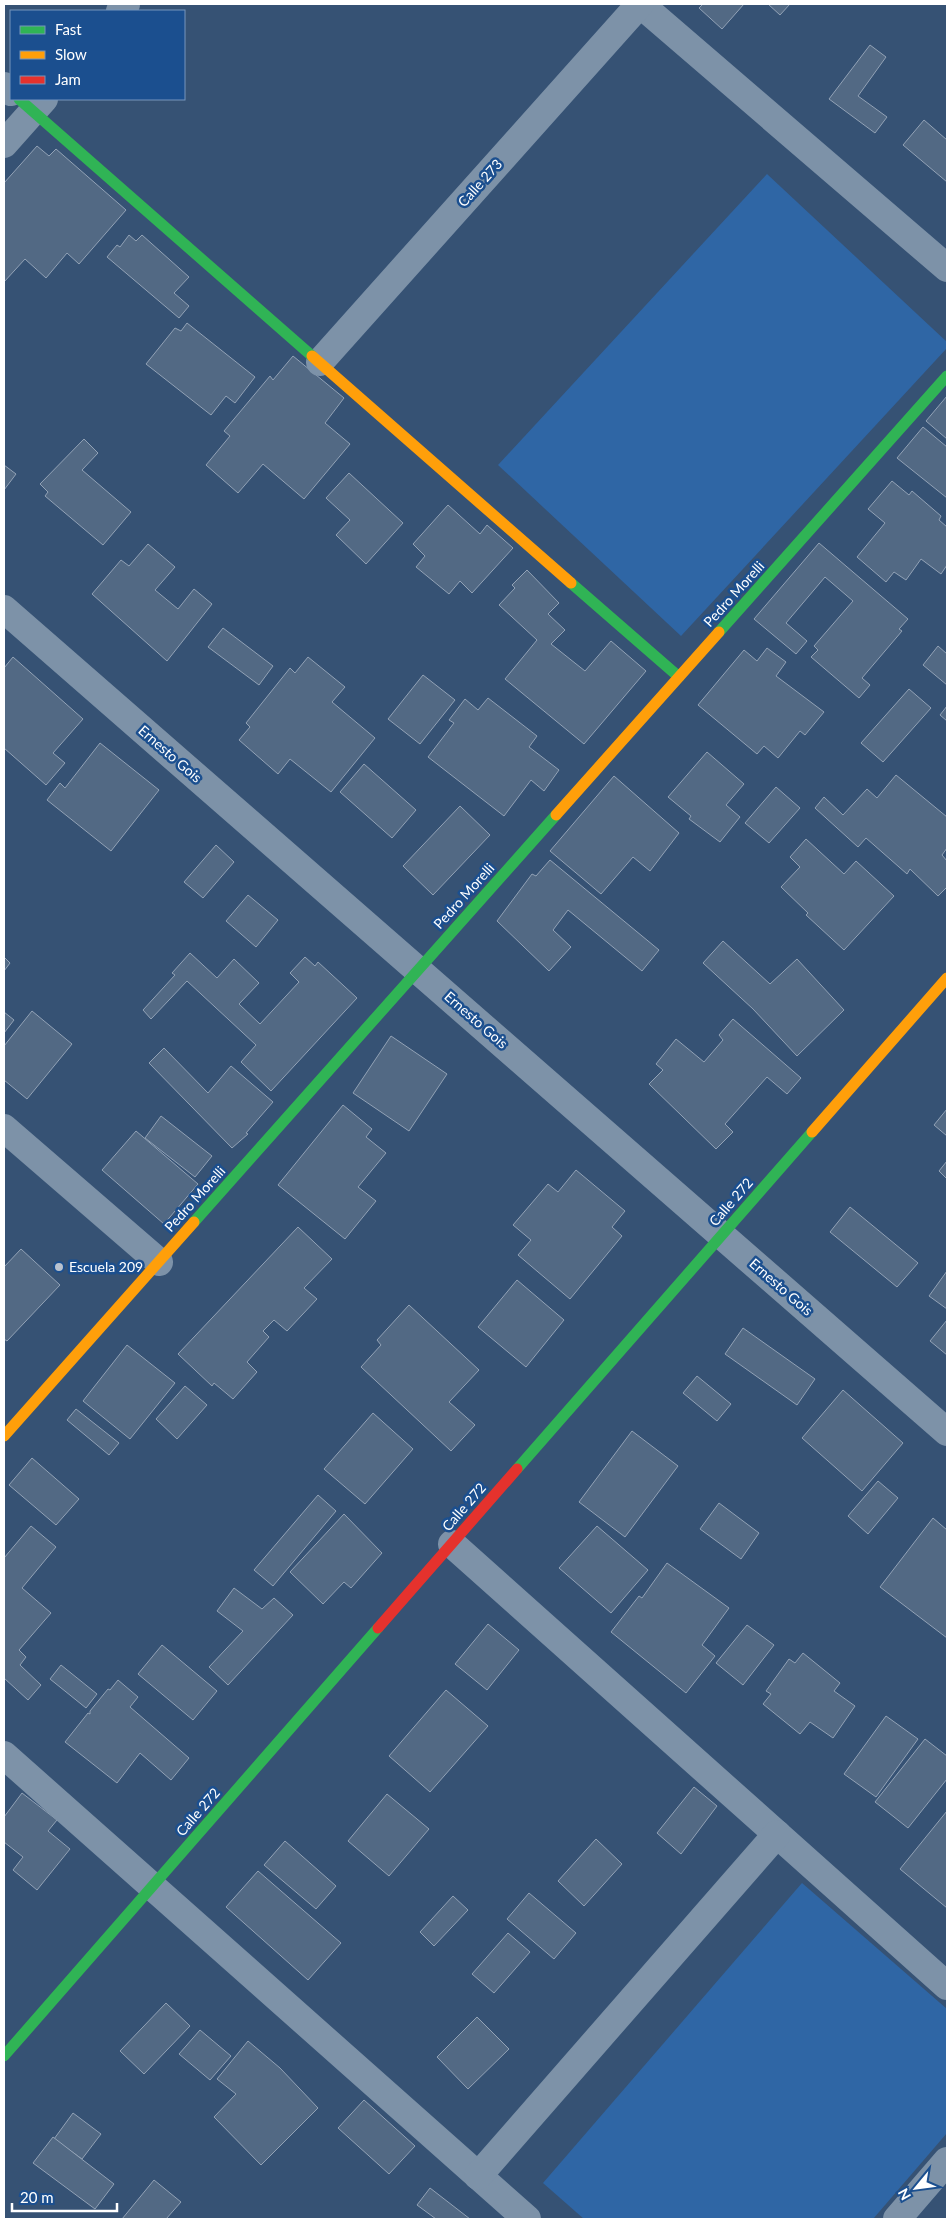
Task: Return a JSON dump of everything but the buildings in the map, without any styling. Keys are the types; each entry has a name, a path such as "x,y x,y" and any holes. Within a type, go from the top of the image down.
{"street":[{"path":"640,4 947,268"},
{"name":"Calle 273","path":"320,362 640,4"},
{"path":"4,144 32,103 320,362 679,678"},
{"name":"Pedro Morelli","path":"4,1436 947,376"},
{"name":"Ernesto Gois","path":"4,609 947,1432"},
{"name":"Calle 272","path":"4,2056 947,978"},
{"path":"4,1128 159,1262"},
{"path":"452,1544 947,1986"},
{"path":"4,1755 527,2219"},
{"path":"478,2176 777,1834"},
{"path":"897,2219 947,2162"}],"shaded area":[{"path":"767,174 947,342 947,348 681,636 498,465"},
{"path":"802,1883 947,2009 947,2133 873,2219 584,2219 543,2183"}],"traffic: fast":[{"path":"20,100 312,356"},
{"path":"719,632 947,376"},
{"path":"571,583 679,677"},
{"path":"194,1222 556,815"},
{"path":"517,1469 812,1132"},
{"path":"4,2056 378,1628"}],"traffic: slow":[{"path":"312,356 571,583"},
{"path":"556,815 719,632"},
{"path":"812,1132 947,978"},
{"path":"4,1436 194,1222"}],"traffic: jam":[{"path":"378,1628 517,1469"}],"place":[{"name":"Escuela 209","path":"59,1267"}]}
